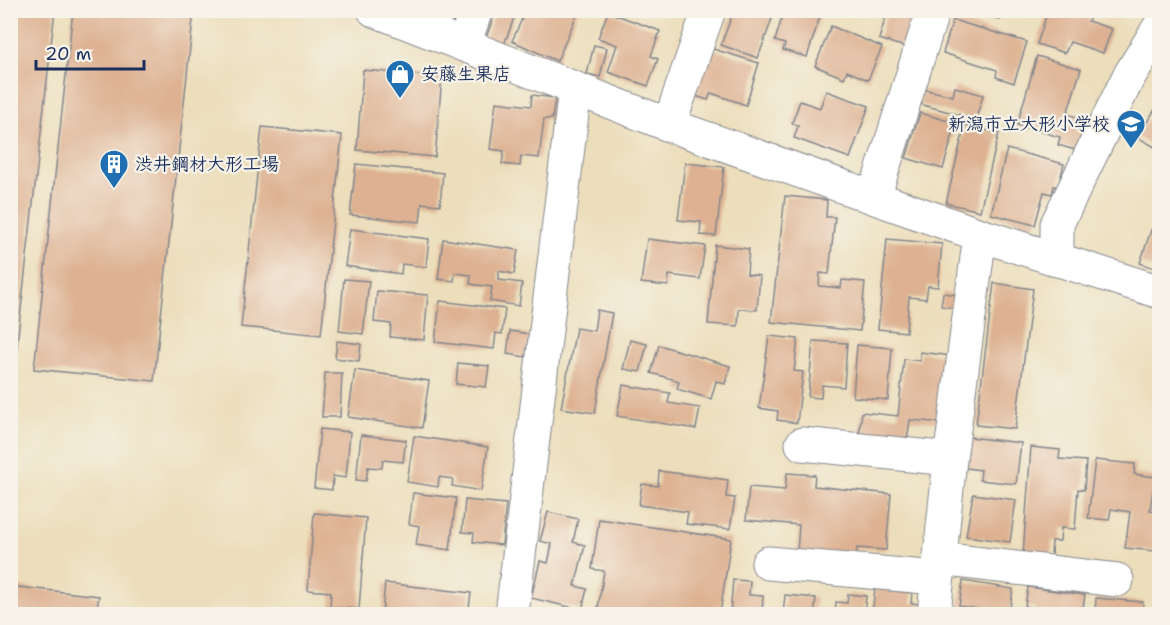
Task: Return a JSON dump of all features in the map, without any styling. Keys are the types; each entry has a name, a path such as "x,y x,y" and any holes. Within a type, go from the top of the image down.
{"street":[{"path":"374,10 669,125 980,235 1160,292"},
{"path":"464,45 476,10"},
{"path":"669,125 709,10"},
{"path":"874,197 933,10"},
{"path":"1057,260 1057,224 1128,78 1160,26"},
{"path":"512,615 575,89"},
{"path":"934,615 950,459 980,235"},
{"path":"802,444 950,459"},
{"path":"768,563 939,568 1117,580"}],"building":[{"path":"10,10 55,10 12,388 10,388"},
{"name":"渋井鋼材大形工場","path":"73,10 194,10 154,381 34,369"},
{"path":"421,10 458,10 454,21"},
{"path":"496,10 517,10 504,45 486,38"},
{"path":"526,10 579,10 557,61 512,41"},
{"path":"734,10 750,10 772,19 758,58 721,45"},
{"path":"784,10 822,10 807,57 783,50 785,44 775,41"},
{"path":"888,10 916,10 905,47 879,39"},
{"path":"973,10 1003,10 1000,20"},
{"path":"1048,10 1092,12 1088,21 1112,29 1103,53 1070,42 1065,53 1037,44"},
{"path":"608,12 660,31 651,56 658,59 648,86 608,72 617,45 598,38"},
{"path":"953,20 1027,42 1014,83 996,77 997,70 943,53"},
{"path":"831,26 882,47 868,80 847,71 844,78 815,66"},
{"path":"594,45 607,48 600,77 587,74"},
{"path":"710,48 759,63 746,105 711,93 708,100 695,96"},
{"path":"1037,56 1081,69 1067,114 1092,122 1082,152 1058,145 1060,137 1017,125"},
{"path":"363,70 442,77 435,157 357,150"},
{"path":"955,87 983,95 976,119 919,104 923,89 953,96"},
{"path":"826,91 869,106 850,158 794,138 798,126 792,123 800,101 820,108"},
{"path":"532,95 555,98 552,119 544,119 539,158 521,156 520,166 502,164 504,151 490,149 496,102 531,106"},
{"path":"1160,102 1160,150 1137,137"},
{"path":"920,113 956,123 943,169 906,158"},
{"path":"965,125 999,133 980,211 946,203"},
{"path":"262,127 342,135 321,335 241,327"},
{"path":"1007,149 1064,164 1058,187 1054,186 1052,194 1044,192 1035,225 991,214"},
{"path":"685,163 724,167 716,236 700,235 701,222 678,220"},
{"path":"356,164 443,173 440,205 422,203 420,222 350,215"},
{"path":"785,196 827,200 826,217 835,217 829,274 820,273 819,286 841,288 842,280 865,282 860,331 771,322"},
{"path":"350,229 429,239 426,267 402,264 401,274 345,266"},
{"path":"1151,230 1160,233 1160,270 1140,263"},
{"path":"443,239 518,250 514,274 499,271 499,280 522,283 519,306 490,301 492,287 470,284 471,275 455,273 454,281 438,279"},
{"path":"647,239 705,246 700,279 669,275 668,286 641,283"},
{"path":"887,239 942,244 938,287 928,286 926,299 909,297 906,332 878,329"},
{"path":"715,245 749,249 747,274 760,276 757,310 739,309 738,326 708,324"},
{"path":"344,279 369,281 363,334 339,331"},
{"path":"994,283 1033,289 1015,429 976,425"},
{"path":"377,291 428,295 424,340 390,337 391,324 374,322"},
{"path":"943,293 960,295 958,309 941,306"},
{"path":"440,301 505,309 502,334 496,333 494,349 435,342"},
{"path":"597,310 612,313 595,413 561,408 576,328 594,331"},
{"path":"510,331 529,334 526,357 507,354"},
{"path":"769,336 798,339 794,371 803,372 797,423 777,420 778,411 759,408"},
{"path":"630,340 647,344 640,372 623,369"},
{"path":"337,341 361,344 359,361 335,358"},
{"path":"813,341 847,343 844,387 822,385 821,398 808,397"},
{"path":"659,345 730,366 725,384 716,381 711,399 677,389 679,381 651,373"},
{"path":"857,345 892,348 888,400 853,397"},
{"path":"920,352 952,356 945,423 910,420 907,441 859,435 862,412 898,416 904,359 920,361"},
{"path":"458,363 489,366 486,387 456,384"},
{"path":"355,370 429,381 422,428 348,417"},
{"path":"325,373 342,373 340,417 322,417"},
{"path":"623,385 670,393 668,403 700,408 696,429 617,416"},
{"path":"320,429 350,432 346,478 333,476 332,490 314,488"},
{"path":"361,435 406,440 403,462 383,460 382,468 368,467 366,481 356,480"},
{"path":"414,436 488,447 481,491 452,486 453,479 439,477 438,487 407,482"},
{"path":"969,437 1021,443 1016,484 980,480 981,470 966,468"},
{"path":"1031,447 1060,450 1059,459 1086,461 1084,490 1078,489 1075,529 1061,528 1060,541 1052,541 1051,556 1023,554"},
{"path":"1095,460 1135,464 1134,474 1155,477 1150,510 1159,511 1154,551 1125,548 1130,512 1111,509 1109,520 1088,518"},
{"path":"659,471 728,480 726,497 735,498 730,529 686,524 688,512 639,505 642,484 658,486"},
{"path":"787,473 815,475 814,486 891,494 886,550 857,548 856,558 797,553 799,525 746,520 749,487 785,490"},
{"path":"413,493 456,498 450,550 416,545 419,526 409,524"},
{"path":"973,494 1016,500 1010,542 966,536"},
{"path":"465,500 506,504 502,545 473,542 474,533 462,532"},
{"path":"548,512 578,519 573,542 585,545 575,586 587,589 582,610 531,598 540,561 548,563 552,544 540,541"},
{"path":"314,513 366,518 359,609 330,607 331,592 308,590"},
{"path":"599,519 731,539 720,614 597,614 604,571 592,569"},
{"path":"733,580 750,581 749,595 763,596 762,614 730,614"},
{"path":"963,581 1013,589 1009,614 959,606"},
{"path":"385,583 471,593 468,614 382,614"},
{"path":"10,586 99,596 96,614 10,614"},
{"path":"1028,587 1085,595 1082,614 1035,614 1035,608 1025,606"},
{"path":"875,589 912,593 911,603 920,604 919,614 872,614"},
{"path":"848,594 866,596 864,614 835,614 836,602 847,603"},
{"path":"785,595 816,598 814,614 783,614"},
{"path":"1096,598 1143,602 1142,614 1095,614"}],"place":[{"name":"安藤生果店","path":"400,100"},
{"name":"新潟市立大形小学校","path":"1131,150"},
{"name":"渋井鋼材大形工場","path":"114,190"}]}
